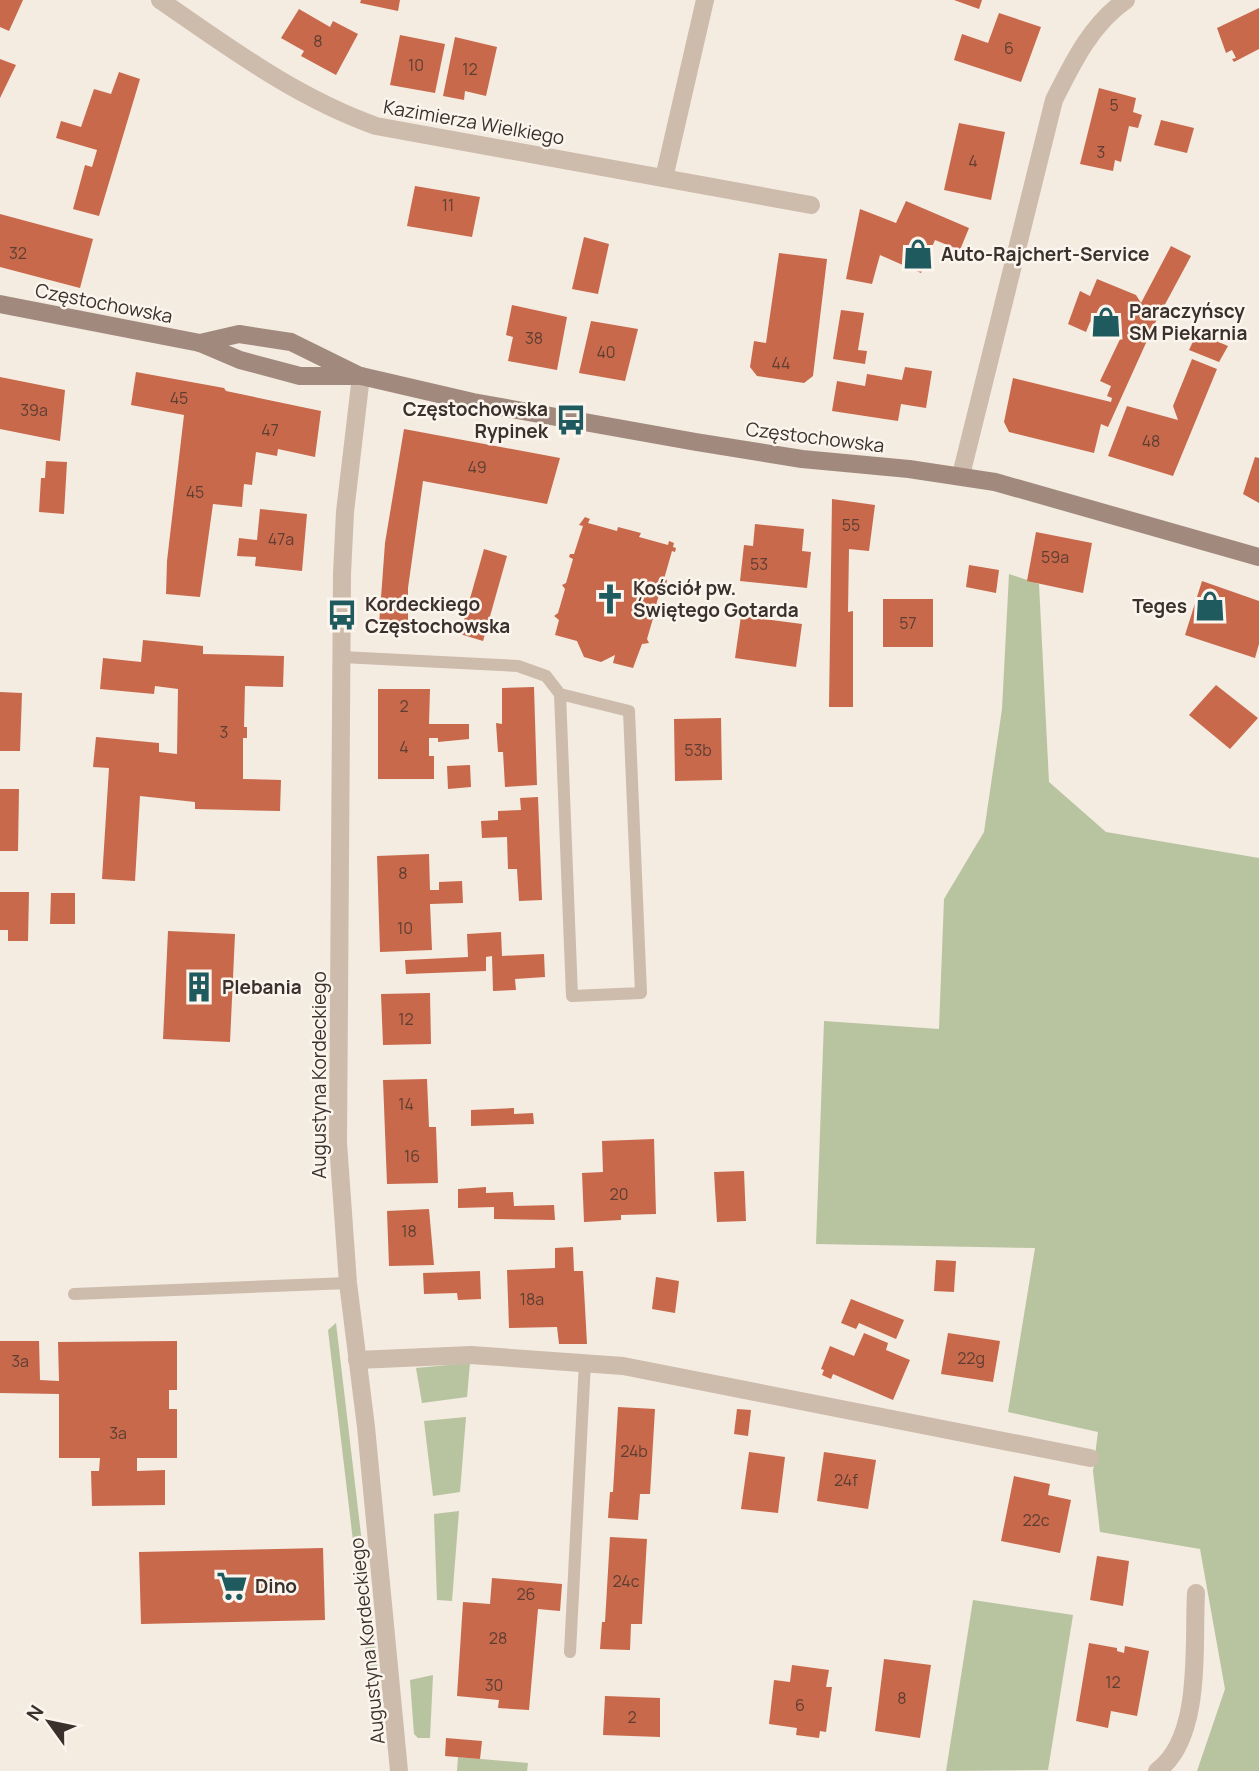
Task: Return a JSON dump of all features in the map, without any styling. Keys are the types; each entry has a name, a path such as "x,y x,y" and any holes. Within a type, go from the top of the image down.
{"main road":[{"name":"Częstochowska","path":"0,303 200,343 240,360 300,376 361,376"},
{"name":"Częstochowska","path":"200,343 239,334 291,342 361,376 487,405 802,459 961,475 1044,494 1259,557"}],"street":[{"name":"Kazimierza Wielkiego","path":"160,0 293,90 334,111 376,126 811,205"},
{"path":"664,178 705,0"},
{"path":"961,475 1054,100 1077,55 1110,11 1126,0"},
{"name":"Augustyna Kordeckiego","path":"361,376 345,512 338,1143 348,1283 396,1717 399,1771"},
{"path":"357,1360 471,1355 585,1362 660,1373 1090,1458"},
{"path":"1157,1771 1180,1745 1187,1725 1196,1593"}],"lane":[{"path":"342,657 519,666 546,676 560,694 572,996 641,993 629,711 560,694"},
{"path":"74,1294 348,1283"},
{"path":"570,1653 585,1362"}],"green space":[{"path":"1009,574 1039,584 1049,782 1106,832 1259,858 1259,1771 1197,1771 1225,1689 1200,1549 1100,1532 1093,1471 1098,1432 1008,1412 1035,1248 816,1244 824,1021 939,1029 944,899 984,832 1002,709"},
{"path":"336,1323 366,1577 358,1583 328,1330"},
{"path":"470,1363 467,1397 422,1403 416,1368"},
{"path":"466,1417 460,1492 433,1496 424,1421"},
{"path":"459,1511 452,1601 437,1600 434,1514"},
{"path":"359,1600 371,1604 381,1699 372,1700"},
{"path":"973,1600 1073,1615 1048,1770 946,1771"},
{"path":"433,1675 430,1738 418,1738 414,1734 410,1680"},
{"path":"458,1757 528,1763 527,1771 457,1771"}],"building":[{"path":"0,0 23,0 9,31 0,27"},
{"path":"361,0 400,0 398,11 360,3"},
{"path":"954,0 982,0 979,9"},
{"path":"1259,8 1259,49 1234,62 1232,59 1236,58 1232,50 1226,53 1217,28"},
{"path":"299,9 330,27 333,21 358,34 336,75 301,56 304,51 281,38"},
{"path":"999,13 1041,27 1021,82 954,60 962,34 988,43"},
{"path":"400,35 445,44 435,93 390,85"},
{"path":"455,37 497,47 486,96 465,91 464,100 443,96"},
{"path":"0,59 16,65 0,98"},
{"path":"119,72 140,79 99,216 73,209 85,165 92,167 97,150 56,138 61,121 81,127 94,89 111,94"},
{"path":"1099,88 1136,98 1133,112 1142,115 1138,128 1129,126 1121,162 1115,160 1113,171 1080,164"},
{"path":"1161,120 1194,128 1187,153 1154,145"},
{"path":"959,123 1005,132 991,200 944,190"},
{"path":"415,186 480,197 472,237 407,226"},
{"path":"906,201 969,228 960,250 935,240 921,273 880,255 872,284 846,279 860,209 896,223"},
{"path":"0,214 93,239 80,288 0,267"},
{"path":"584,237 609,244 598,294 572,289"},
{"path":"1171,246 1191,256 1155,323 1108,427 1101,424 1094,453 1009,432 1004,422 1013,378 1111,402 1112,398 1107,396 1111,386 1100,381 1122,335 1090,322 1086,332 1068,324 1080,291 1090,296 1097,279 1136,295 1141,303"},
{"path":"779,253 827,259 813,376 804,383 757,376 750,367 754,341 766,343"},
{"path":"512,305 567,317 557,370 508,361 513,337 506,335"},
{"path":"841,310 864,313 858,350 867,351 865,364 833,359"},
{"path":"591,321 638,329 625,381 579,373"},
{"path":"1197,333 1228,346 1219,362 1189,350"},
{"path":"1192,359 1217,369 1173,476 1108,456 1127,406 1178,420 1173,406"},
{"path":"905,367 932,371 926,408 901,404 898,421 832,411 837,381 865,386 867,374 902,380"},
{"path":"136,372 224,388 226,391 321,411 315,457 278,449 277,456 256,452 252,485 244,484 242,507 213,504 200,597 166,594 167,561 184,415 131,405"},
{"path":"0,377 65,390 60,441 0,429"},
{"path":"404,429 560,458 547,504 423,481 408,588 408,629 379,625 385,543"},
{"path":"1255,457 1259,458 1259,503 1243,494"},
{"path":"46,461 67,462 64,514 39,512 41,478 45,478"},
{"path":"832,499 875,505 869,551 849,549 848,612 853,611 853,707 829,707"},
{"path":"260,509 307,514 302,571 255,566 256,557 237,556 239,538 257,540"},
{"name":"Kościół pw. Świętego Gotarda","path":"585,517 590,519 588,523 617,531 618,527 641,533 639,537 668,545 669,541 674,543 673,547 676,548 675,552 672,551 664,579 667,580 666,585 662,584 655,609 658,612 654,615 647,639 649,643 642,644 633,668 613,663 615,655 601,662 584,657 577,641 555,635 559,620 554,616 558,613 565,589 562,585 566,583 573,559 569,557 574,554 583,526 579,525"},
{"path":"755,524 804,529 802,551 811,552 807,588 740,581 744,545 753,546"},
{"path":"1036,532 1092,543 1083,593 1027,581"},
{"path":"484,549 507,556 483,641 460,634"},
{"path":"969,565 999,570 996,593 966,587"},
{"path":"1202,581 1259,601 1259,644 1255,658 1185,635"},
{"path":"883,599 933,599 933,647 883,647"},
{"path":"741,616 802,624 796,667 735,658"},
{"path":"143,640 203,646 203,654 284,656 283,687 245,686 244,727 247,727 247,738 243,738 243,779 281,780 280,811 195,809 195,802 140,796 135,881 102,879 109,768 93,767 96,737 159,743 159,752 177,754 178,689 155,686 154,694 100,689 103,658 141,662"},
{"path":"1216,685 1258,718 1230,749 1189,715"},
{"path":"534,687 537,785 505,787 503,752 498,752 496,723 502,724 502,688"},
{"path":"378,689 430,689 429,724 469,724 469,739 438,742 438,738 429,738 429,756 434,756 434,779 378,779"},
{"path":"0,692 22,693 20,751 0,751"},
{"path":"721,718 722,780 675,781 674,719"},
{"path":"470,765 471,787 448,789 447,766"},
{"path":"0,789 19,789 18,851 0,851"},
{"path":"538,797 542,900 519,901 517,869 508,869 507,837 482,838 481,821 498,820 498,811 521,810 520,798"},
{"path":"429,854 430,890 439,890 439,882 462,881 463,903 430,904 432,950 380,952 377,856"},
{"path":"0,892 29,892 28,941 8,941 8,930 0,930"},
{"path":"51,893 75,893 75,924 50,924"},
{"name":"Plebania","path":"168,931 235,934 230,1042 163,1039"},
{"path":"501,932 502,956 544,954 545,977 515,979 516,990 493,991 492,956 486,957 486,971 406,974 405,960 468,957 467,934"},
{"path":"430,993 431,1044 383,1045 381,994"},
{"path":"427,1079 429,1127 436,1127 438,1183 387,1184 383,1080"},
{"path":"514,1108 514,1114 533,1113 534,1124 471,1126 471,1110"},
{"path":"654,1139 656,1214 621,1215 621,1220 584,1222 582,1173 603,1172 602,1141"},
{"path":"744,1171 746,1221 717,1222 714,1172"},
{"path":"486,1187 486,1193 513,1192 514,1206 554,1205 555,1220 494,1219 494,1207 458,1208 458,1189"},
{"path":"429,1209 434,1265 389,1266 387,1211"},
{"path":"573,1247 574,1271 583,1271 587,1344 559,1344 557,1327 509,1328 507,1270 555,1268 555,1248"},
{"path":"936,1260 956,1261 954,1292 934,1291"},
{"path":"480,1271 481,1299 458,1300 457,1293 424,1294 423,1273"},
{"path":"656,1277 679,1281 675,1313 652,1309"},
{"path":"851,1299 904,1320 896,1339 859,1323 856,1329 841,1323"},
{"path":"864,1333 888,1343 886,1350 910,1360 893,1400 833,1374 831,1379 822,1375 824,1370 821,1369 830,1346 854,1356"},
{"path":"948,1333 1000,1341 993,1382 941,1374"},
{"path":"0,1341 39,1341 40,1380 59,1381 58,1342 177,1341 177,1390 169,1390 169,1409 177,1409 177,1458 137,1458 137,1471 165,1470 165,1505 92,1506 91,1471 99,1471 100,1458 59,1458 59,1394 0,1393"},
{"path":"618,1407 655,1409 650,1494 640,1494 638,1520 608,1518 610,1492 613,1492"},
{"path":"737,1409 751,1410 748,1436 734,1434"},
{"path":"749,1452 785,1457 778,1513 741,1509"},
{"path":"824,1452 876,1460 868,1509 817,1501"},
{"path":"1014,1476 1050,1484 1048,1495 1071,1500 1060,1553 1001,1541"},
{"path":"610,1537 647,1539 642,1624 631,1624 630,1650 600,1649 602,1622 605,1622"},
{"name":"Dino","path":"323,1548 325,1620 141,1624 139,1552"},
{"path":"1097,1556 1129,1561 1123,1606 1090,1600"},
{"path":"492,1578 562,1584 560,1611 538,1609 529,1710 498,1708 499,1700 457,1696 463,1602 490,1604"},
{"path":"1089,1643 1117,1648 1117,1651 1124,1653 1125,1646 1149,1651 1137,1716 1111,1711 1108,1728 1076,1721"},
{"path":"884,1659 931,1665 920,1738 875,1731"},
{"path":"792,1665 829,1670 826,1687 832,1687 826,1732 820,1731 819,1738 796,1735 797,1728 769,1724 774,1680 790,1682"},
{"path":"605,1696 660,1698 660,1737 603,1735"},
{"path":"446,1738 482,1741 480,1759 445,1756"}],"place":[{"name":"Auto-Rajchert-Service","path":"918,254"},
{"name":"Paraczyńscy SM Piekarnia","path":"1106,322"},
{"name":"Częstochowska Rypinek","path":"571,420"},
{"name":"Kościół pw. Świętego Gotarda","path":"610,599"},
{"name":"Teges","path":"1210,606"},
{"name":"Kordeckiego Częstochowska","path":"342,615"},
{"name":"Plebania","path":"199,987"},
{"name":"Dino","path":"232,1586"}]}
